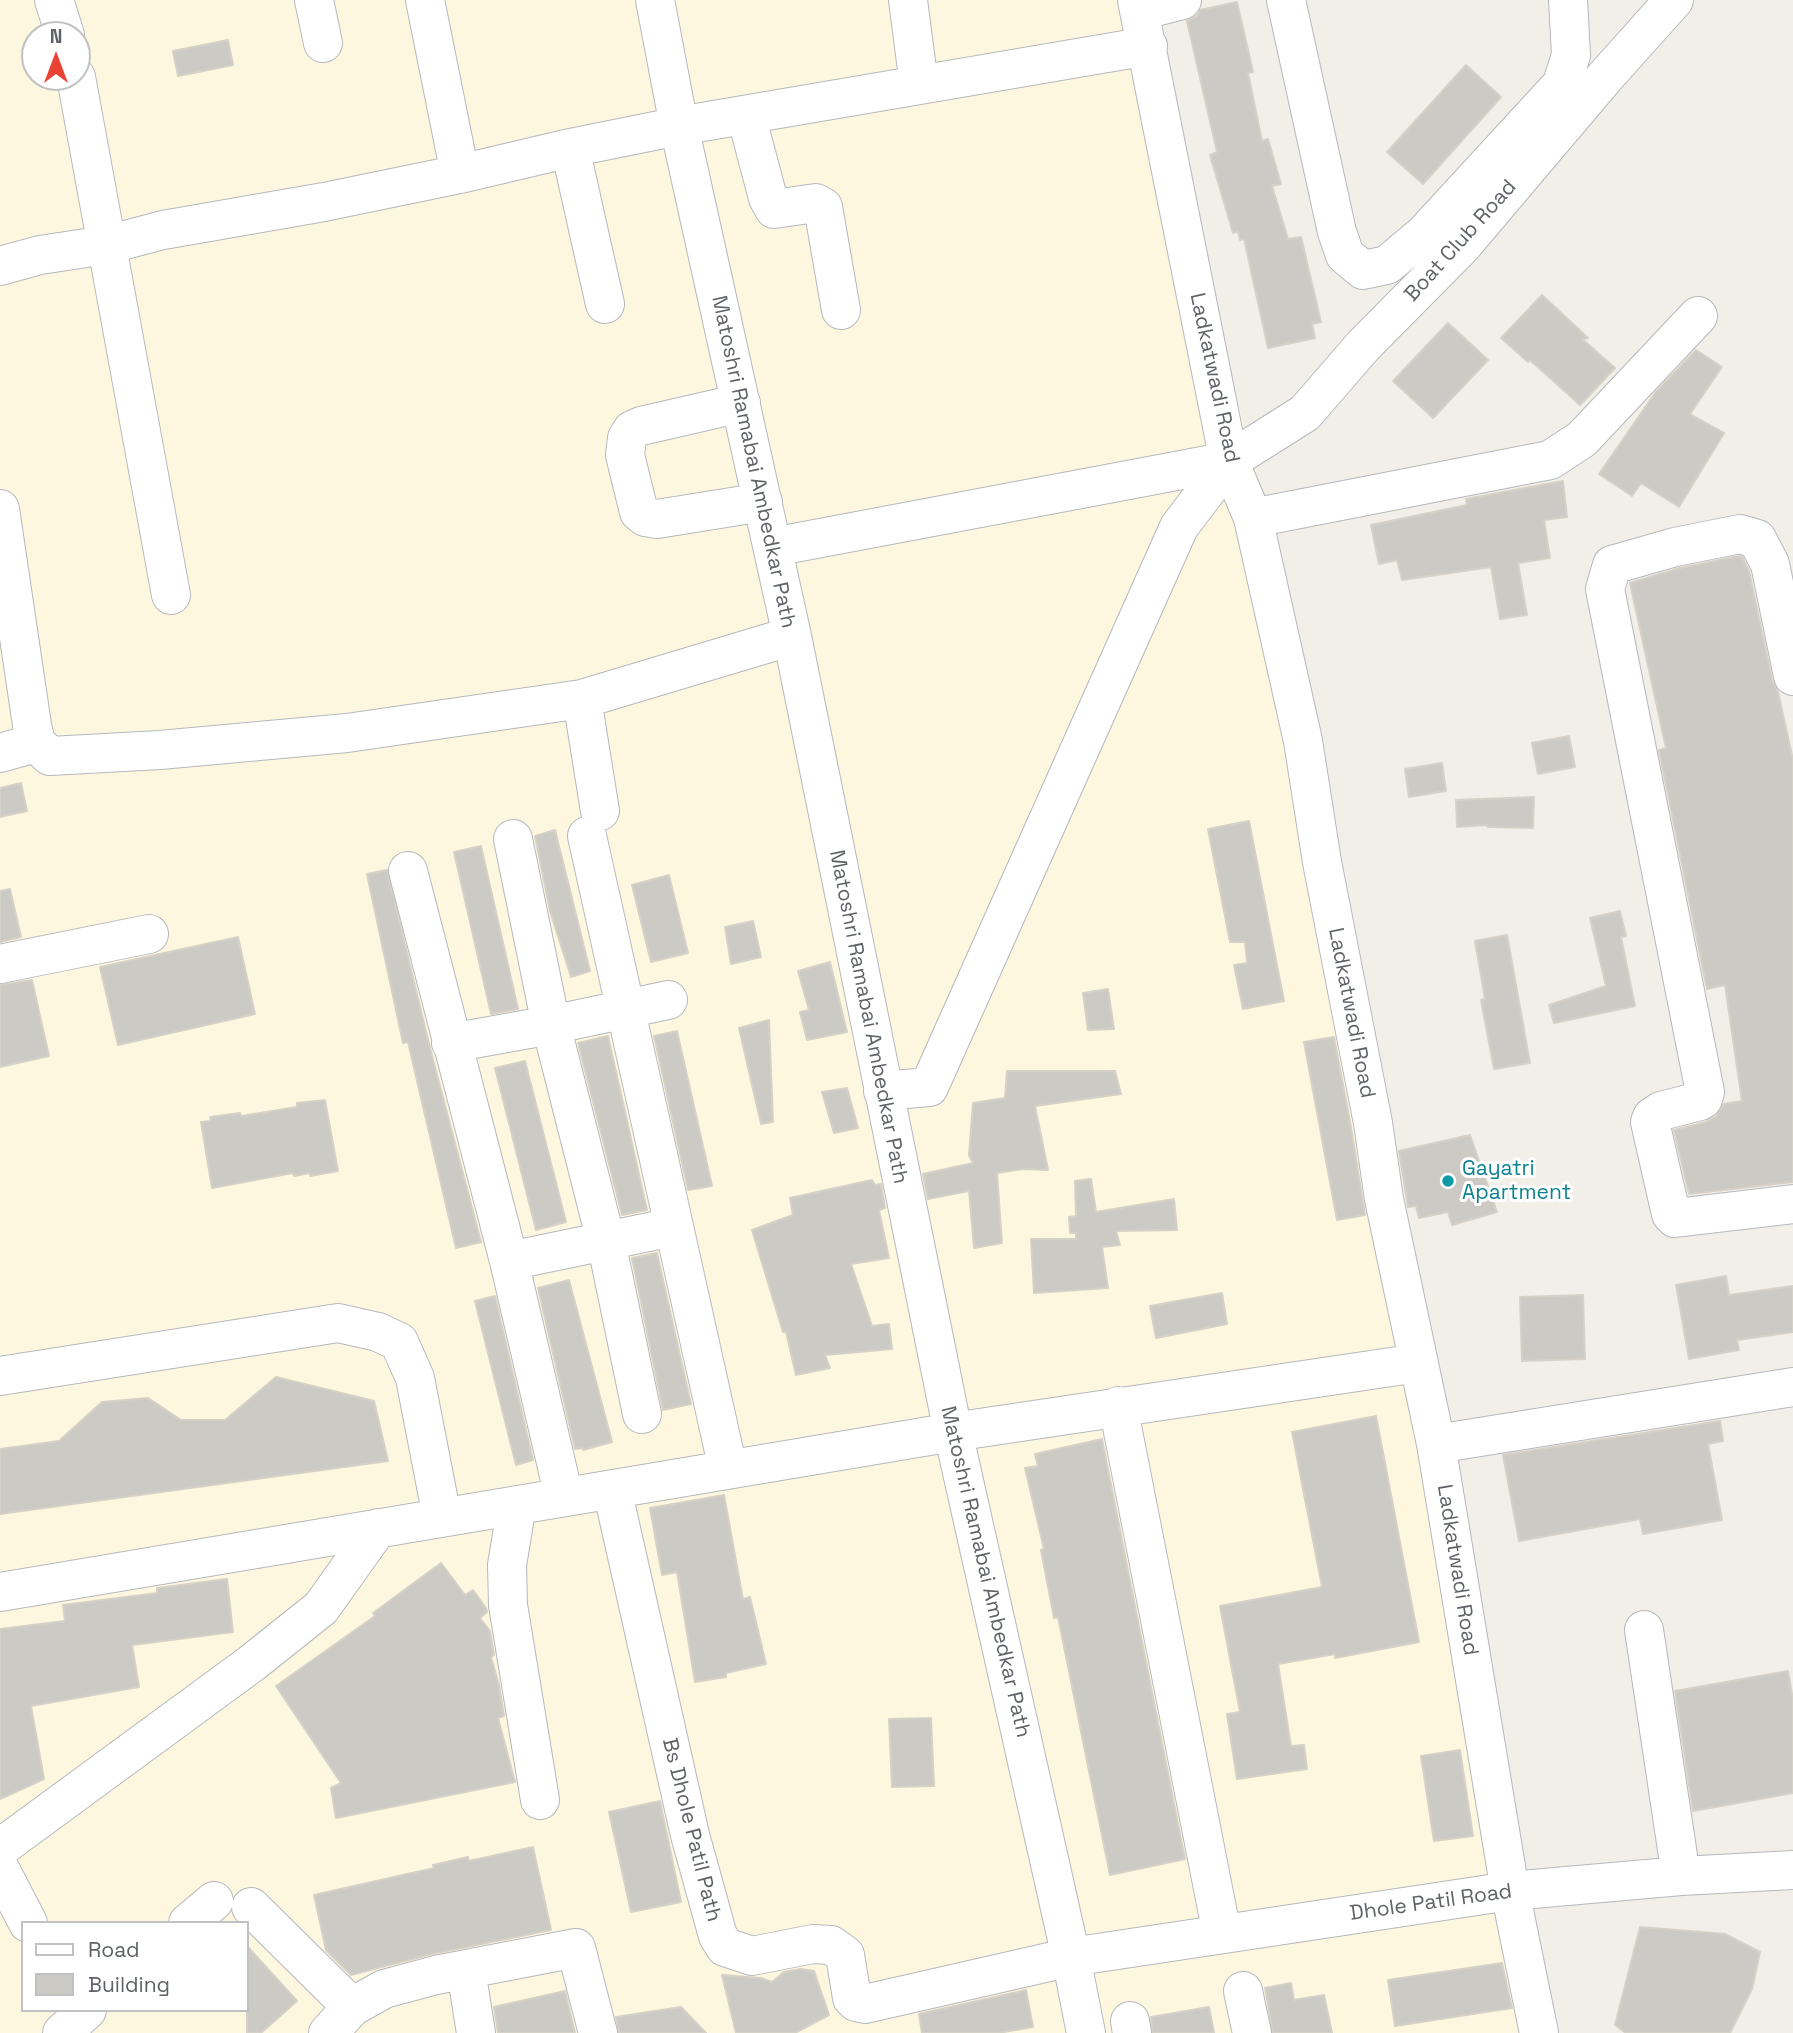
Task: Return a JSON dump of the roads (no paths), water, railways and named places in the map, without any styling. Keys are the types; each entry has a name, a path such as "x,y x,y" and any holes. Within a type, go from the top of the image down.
{"street":[{"path":"54,0 61,21"},
{"path":"314,0 323,43"},
{"path":"425,0 460,174"},
{"name":"Matoshri Ramabai Ambedkar Path","path":"655,0 678,126 792,636 953,1432 1086,2033"},
{"path":"908,0 919,85"},
{"path":"0,266 40,255 106,245 163,230 324,202 460,174 678,126 919,85 1141,19 1182,0"},
{"path":"1286,0 1337,232 1345,255 1363,270 1387,265 1424,234 1562,84 1571,55 1569,0"},
{"name":"Boat Club Road","path":"1229,461 1305,413 1363,346 1461,247 1669,2"},
{"name":"Ladkatwadi Road","path":"1141,19 1229,461 1253,518 1303,741 1332,916 1373,1123 1384,1199 1436,1444 1510,1891 1539,2033"},
{"path":"1571,55 1605,77"},
{"path":"78,91 171,595"},
{"path":"746,115 768,198 774,209 816,203 823,208 841,310"},
{"path":"570,148 605,304"},
{"path":"1253,518 1550,460 1582,439 1698,316"},
{"path":"741,403 632,430 626,438 625,455 639,512 645,517 657,519 763,502"},
{"path":"773,547 1229,461"},
{"path":"883,1091 929,1087 1179,527 1229,461"},
{"path":"1,516 36,743 50,756 160,750 347,733 582,699 792,636"},
{"path":"1793,677 1770,564 1758,539 1740,534 1675,547 1612,565 1605,589 1705,1092 1700,1101 1661,1111 1650,1122 1671,1214 1675,1219 1793,1204"},
{"path":"582,699 593,823 625,1009 727,1469"},
{"path":"0,752 36,743"},
{"path":"513,839 551,1025 606,1241 642,1414"},
{"path":"408,871 509,1261 564,1497"},
{"path":"0,964 149,934"},
{"path":"451,1043 668,1000"},
{"path":"509,1261 674,1227"},
{"path":"0,1376 338,1323 378,1332 399,1342 415,1378 442,1517"},
{"path":"0,1592 953,1432 1418,1363"},
{"path":"1436,1444 1793,1387"},
{"path":"1118,1406 1222,1934"},
{"name":"Bs Dhole Patil Path","path":"612,1489 690,1835 718,1936 726,1947 752,1956 813,1944 831,1945 845,1955 852,1998 865,2004 1071,1957"},
{"path":"517,1505 507,1565 508,1605 540,1800"},
{"path":"0,1848 252,1663 321,1608 378,1528"},
{"path":"1644,1630 1681,1876"},
{"path":"0,1870 27,1921"},
{"name":"Dhole Patil Road","path":"1071,1957 1510,1891 1681,1876 1793,1870"},
{"path":"251,1907 340,2020 384,1989 467,1969 576,1948 598,2033"},
{"path":"467,1969 476,2033"},
{"path":"1244,1991 1252,2033"}],"place":[{"name":"Gayatri Apartment","path":"1448,1181"}]}
